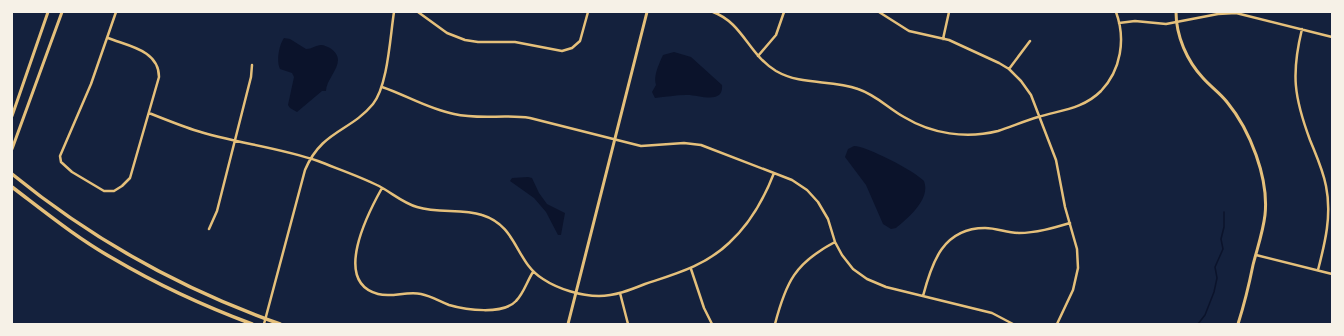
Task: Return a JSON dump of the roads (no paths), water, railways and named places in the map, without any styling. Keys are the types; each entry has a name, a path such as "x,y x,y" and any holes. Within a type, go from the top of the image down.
{"main road":[{"path":"12,174 61,213 141,262 207,295 280,324"},
{"path":"12,187 57,222 113,259 207,307 252,324"}],"street":[{"path":"12,116 48,12"},
{"path":"12,149 62,12"},
{"path":"108,38 143,51 152,56 159,69 159,77 130,178 114,191 104,191 99,189 72,172 62,162 60,156 91,84 116,12"},
{"path":"264,324 302,179 310,159 328,138 352,122 369,108 375,100 382,87 394,12"},
{"path":"418,12 447,33 466,40 478,42 515,42 562,51 572,48 580,41 588,12"},
{"path":"568,324 647,12"},
{"path":"713,12 732,22 758,56 775,70 794,79 808,82 844,85 864,91 910,121 941,132 965,135 986,133 1040,116 1079,106 1093,97 1104,87 1113,73 1119,56 1121,40 1116,12"},
{"path":"758,56 772,40 784,12"},
{"path":"879,12 909,31 942,39 974,51 1009,69 1029,91 1040,116 1057,164 1064,202 1076,244 1078,268 1071,297 1057,324"},
{"path":"942,39 949,12"},
{"path":"1176,12 1181,40 1190,62 1234,111 1247,136 1260,168 1265,191 1266,210 1238,324"},
{"path":"1119,23 1132,21 1160,24 1218,14 1236,13 1332,37"},
{"path":"1302,30 1294,73 1296,94 1304,125 1320,163 1329,205 1326,237 1318,270"},
{"path":"1009,69 1030,41"},
{"path":"209,229 215,217 251,77 252,65"},
{"path":"382,87 427,106 453,114 476,117 514,116 530,118 645,146 684,143 701,145 796,182 816,199 826,216 835,242 850,265 867,279 881,286 992,314 1012,324"},
{"path":"149,113 195,130 310,159 382,188 404,202 419,208 443,212 471,212 494,220 512,237 533,272 552,284 576,292 599,296 620,293 691,269 722,249 738,234 760,205 774,173"},
{"path":"382,188 365,221 355,259 358,276 362,284 372,292 386,295 416,293 457,307 496,310 508,307 517,300 533,272"},
{"path":"923,296 931,266 937,255 948,242 962,233 984,228 1010,233 1029,232 1070,223"},
{"path":"775,324 784,292 796,271 814,254 835,242"},
{"path":"1256,255 1332,274"},
{"path":"691,269 704,308 712,324"},
{"path":"620,293 628,324"}],"water":[{"path":"284,38 290,39 306,49 319,45 325,46 336,53 338,58 338,64 329,80 326,91 322,91 297,112 288,105 294,77 292,73 280,69 278,62 281,45"},
{"path":"674,52 691,57 722,85 719,95 709,98 686,95 655,98 652,92 656,85 656,74 660,62 663,55"},
{"path":"854,146 869,150 890,160 911,171 924,181 924,195 917,208 896,228 891,229 883,224 866,185 845,157 848,149"},
{"path":"512,178 532,178 539,193 547,204 565,213 561,235 558,235 546,212 534,198 510,181"}],"waterway":[{"path":"1198,324 1205,315 1214,292 1217,278 1215,267 1223,249 1221,239 1224,227 1224,212"}]}
